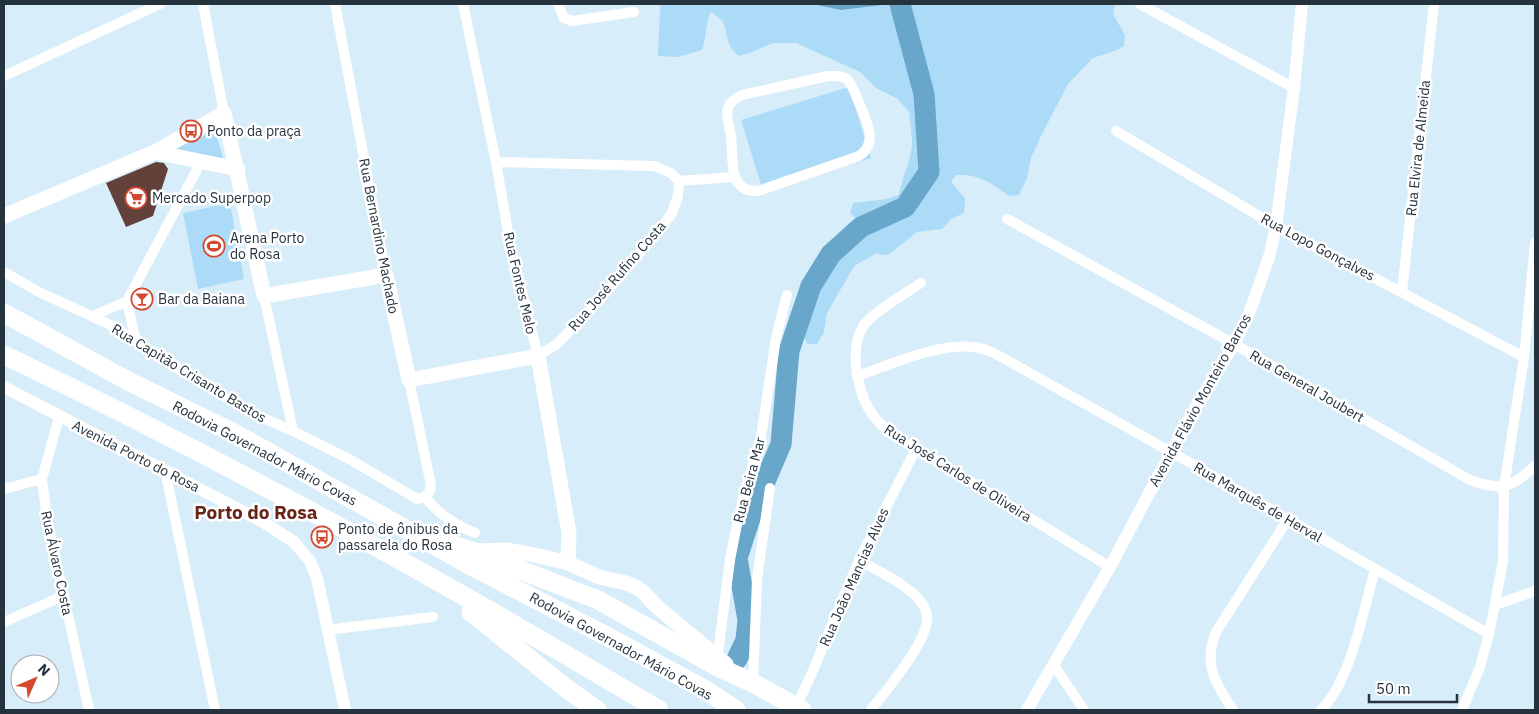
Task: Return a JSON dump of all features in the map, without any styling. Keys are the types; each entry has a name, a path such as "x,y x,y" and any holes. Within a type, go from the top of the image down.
{"highway":[{"name":"Rodovia Governador Mário Covas","path":"4,312 130,382 236,434 408,532 610,638 736,710"},
{"path":"4,355 188,446 323,518 444,584 659,710"},
{"path":"188,446 233,479 453,601 494,629 567,689 597,710"},
{"path":"408,532 473,542 598,600 733,671 799,709"}],"main road":[{"path":"4,216 155,152 224,112 238,169 264,296 386,275"},
{"path":"155,152 238,169"},
{"name":"Rua Bernardino Machado","path":"386,275 409,380"},
{"name":"Rua José Rufino Costa","path":"409,380 538,356"},
{"name":"Rua Fontes Melo","path":"538,356 569,533 568,563"},
{"path":"473,542 568,563 599,577 636,587 733,671"}],"street":[{"path":"4,76 160,4"},
{"path":"203,4 224,112"},
{"name":"Rua Bernardino Machado","path":"335,4 386,275"},
{"name":"Rua Fontes Melo","path":"463,4 496,162 510,244 538,356"},
{"path":"558,4 564,18 572,21 634,12"},
{"path":"1140,4 1294,88"},
{"name":"Avenida Flávio Monteiro Barros","path":"1027,710 1110,568 1171,452 1234,344 1249,314 1270,254 1276,226 1294,88 1302,4"},
{"name":"Rua Elvira de Almeida","path":"1402,292 1434,4"},
{"path":"828,76 842,76 849,80 867,123 870,142 866,151 858,156 758,191 744,190 734,177 728,109 736,98 742,95 828,76"},
{"name":"Rua Lopo Gonçalves","path":"1116,131 1276,226 1524,357"},
{"path":"93,316 127,301 200,162"},
{"path":"496,162 654,166 671,173 679,182 734,177"},
{"name":"Rua José Rufino Costa","path":"538,356 557,344 597,303 662,228 672,213 678,196 679,182"},
{"name":"Rua General Joubert","path":"1007,218 1234,344 1470,480 1486,486 1504,488"},
{"path":"1462,710 1480,667 1489,634 1503,562 1504,488 1524,357 1535,243"},
{"name":"Rua Capitão Crisanto Bastos","path":"4,272 39,292 115,327 251,413 293,431 355,463 417,499 426,497"},
{"name":"Rua José Carlos de Oliveira","path":"921,283 872,317 863,327 858,340 855,359 857,376 864,399 875,418 884,428 916,449 1110,568"},
{"name":"Rua Beira Mar","path":"733,671 730,560 736,529 761,437 776,338 787,295"},
{"path":"264,296 293,431"},
{"path":"127,301 136,342"},
{"name":"Rua Marquês de Herval","path":"857,376 936,350 955,347 977,347 994,353 1489,634"},
{"name":"Rua Bernardino Machado","path":"409,380 431,485 431,490 426,497"},
{"name":"Avenida Porto do Rosa","path":"4,387 263,522 294,542 310,562 316,576 345,710"},
{"name":"Rua Álvaro Costa","path":"59,417 42,479 47,520 88,710"},
{"name":"Rua João Mancias Alves","path":"799,709 859,560 916,449"},
{"path":"1504,488 1535,466"},
{"path":"165,470 215,710"},
{"path":"4,489 42,479"},
{"path":"733,671 757,579 770,488"},
{"path":"426,497 434,508 459,527 473,542"},
{"path":"1233,710 1220,691 1210,667 1211,644 1216,632 1288,519"},
{"path":"859,560 907,588 920,601 927,614 926,626 912,656 871,710"},
{"path":"1321,710 1336,691 1348,667 1375,570"},
{"path":"1495,605 1535,591"},
{"path":"4,622 63,596"},
{"path":"327,630 433,617"},
{"path":"1053,664 1084,710"}],"shaded area":[{"path":"661,4 812,4 841,10 891,4 1115,4 1113,14 1125,35 1124,46 1093,58 1068,84 1031,158 1027,178 1019,195 1009,196 978,178 956,175 951,182 965,198 964,213 951,219 942,229 917,232 888,255 875,254 854,266 827,313 824,332 817,344 807,344 802,330 820,287 845,247 869,227 898,214 881,213 858,221 850,213 853,203 887,199 899,195 911,150 912,140 909,111 896,98 876,88 860,72 796,43 773,43 739,56 731,47 723,22 711,12 702,50 678,57 658,56"},
{"path":"812,4 891,4 841,10"},
{"path":"849,87 871,158 763,191 741,120"},
{"path":"215,131 224,161 175,149"},
{"name":"Arena Porto do Rosa","path":"230,203 244,279 198,289 183,213"}],"building":[{"name":"Mercado Superpop","path":"156,162 164,163 168,169 153,216 126,227 106,183"},
{"name":"Bar da Baiana","path":"141,290 153,295 146,310 135,305 134,302"}],"waterway":[{"path":"737,659 746,640 748,620 737,558 752,512 781,444 789,351 811,286 831,254 861,227 905,207 929,172 924,94 900,4"}],"place":[{"name":"Ponto da praça","path":"191,131"},
{"name":"Mercado Superpop","path":"136,198"},
{"name":"Arena Porto do Rosa","path":"214,246"},
{"name":"Bar da Baiana","path":"142,299"},
{"name":"Ponto de ônibus da passarela do Rosa","path":"322,537"}],"district":[{"name":"Porto do Rosa","path":"256,512"}]}
